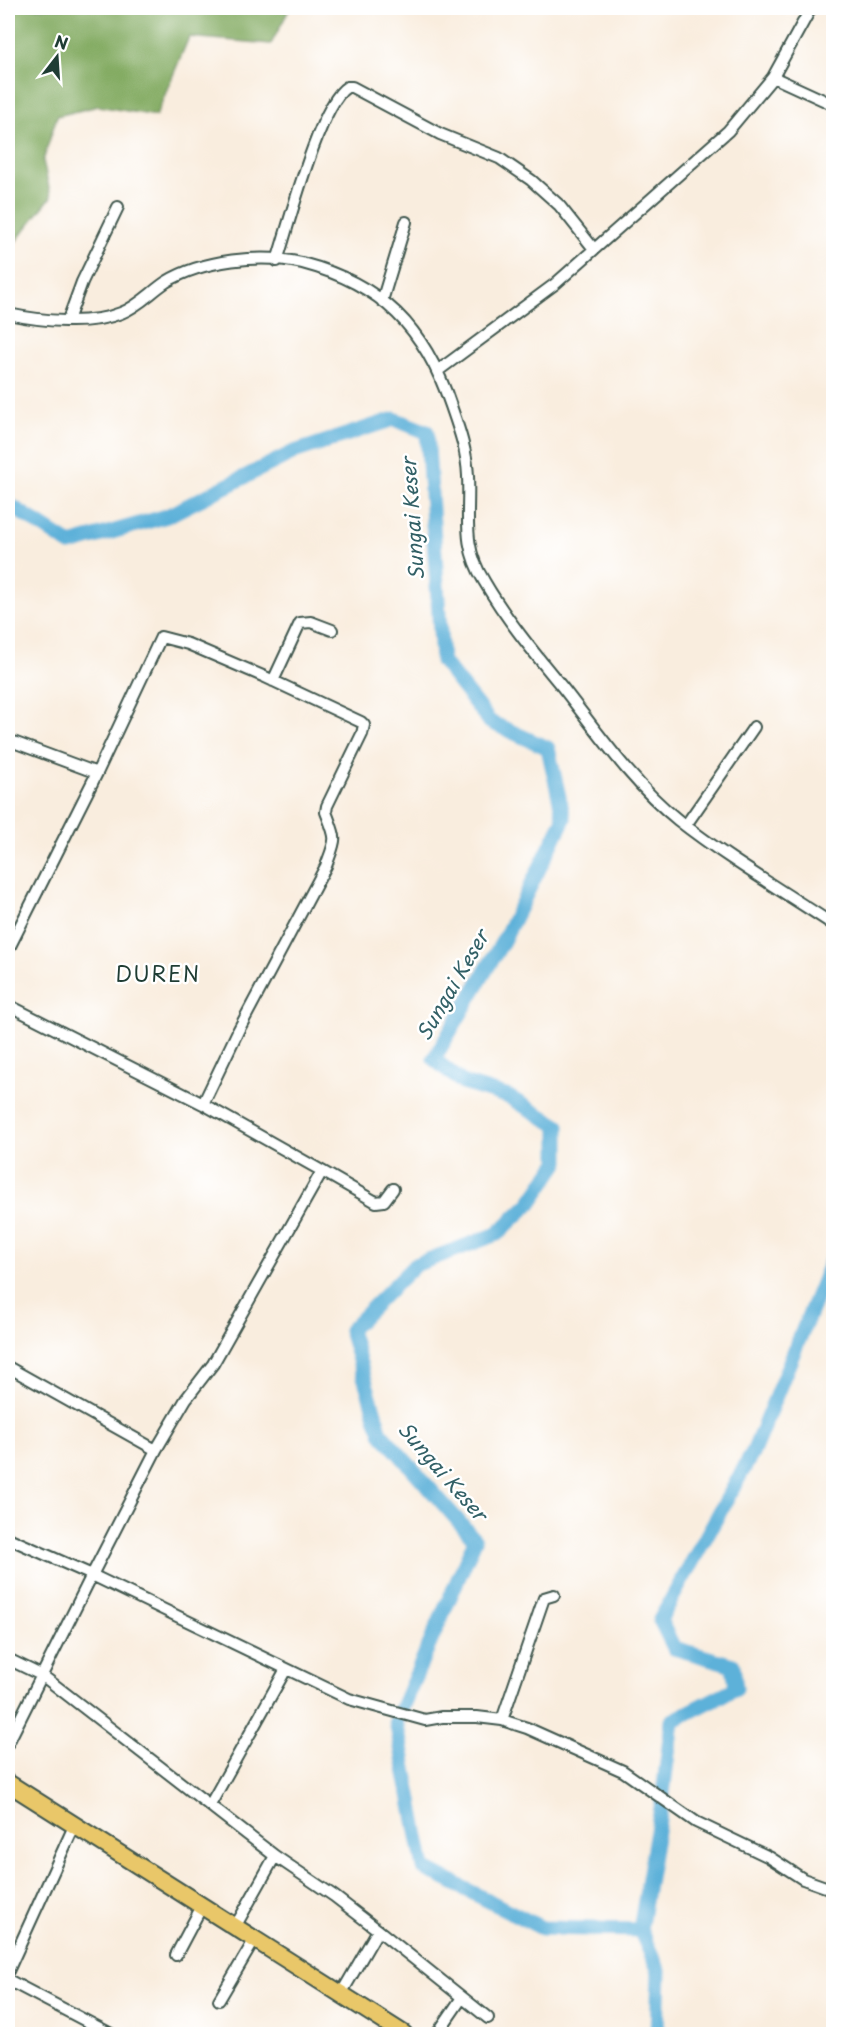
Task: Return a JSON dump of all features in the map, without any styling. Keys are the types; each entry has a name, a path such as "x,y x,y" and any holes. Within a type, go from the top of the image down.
{"highway":[{"path":"8,1782 341,1994 394,2032"}],"street":[{"path":"440,370 555,284 621,223 699,159 728,131 773,77 810,8"},
{"path":"773,77 834,105"},
{"path":"278,261 305,172 328,111 347,87 352,87 458,143 499,158 531,180 559,205 594,249"},
{"path":"68,320 86,273 118,207"},
{"path":"382,301 406,222"},
{"path":"8,314 68,320 118,314 132,308 167,282 208,266 250,260 298,262 344,277 382,301 406,321 440,370 462,434 468,475 466,521 472,560 524,640 606,747 651,795 743,869 834,925"},
{"path":"273,681 300,623 311,622 332,630"},
{"path":"8,950 98,773 161,637 188,644 361,722 364,729 327,806 326,812 332,823 335,837 326,866 238,1031 203,1104"},
{"path":"686,825 754,727"},
{"path":"8,740 98,773"},
{"path":"8,1005 203,1104 376,1202 384,1201 393,1189"},
{"path":"8,1743 156,1450 186,1399 213,1364 322,1171"},
{"path":"8,1367 156,1450"},
{"path":"8,1538 92,1575 349,1699 425,1720 460,1716 502,1720 527,1728 633,1777 696,1822 769,1857 803,1880 834,1890"},
{"path":"502,1720 544,1598 554,1595"},
{"path":"8,1659 43,1676 275,1856 334,1896 461,1999 488,2018"},
{"path":"210,1805 286,1669"},
{"path":"8,1971 75,1824"},
{"path":"235,1927 275,1856"},
{"path":"176,1955 202,1906"},
{"path":"341,1994 378,1930"},
{"path":"219,2000 255,1939"},
{"path":"8,1980 111,2034"},
{"path":"437,2034 461,1999"}],"green space":[{"path":"8,8 290,8 271,44 189,37 156,116 98,106 57,116 43,161 51,197 8,251"}],"waterway":[{"name":"Sungai Keser","path":"8,504 70,544 167,516 294,452 394,419 427,432 442,661 490,722 548,748 564,819 503,941 434,1059 463,1083 509,1097 558,1126 558,1162 530,1203 497,1234 415,1265 350,1330 381,1433 475,1540 396,1721 424,1868 542,1928 640,1930 659,1971 657,2034"},
{"path":"640,1930 662,1802 672,1721 736,1688 733,1665 674,1648 660,1620 753,1452 834,1254"}],"district":[{"name":"DUREN","path":"158,973"}]}
